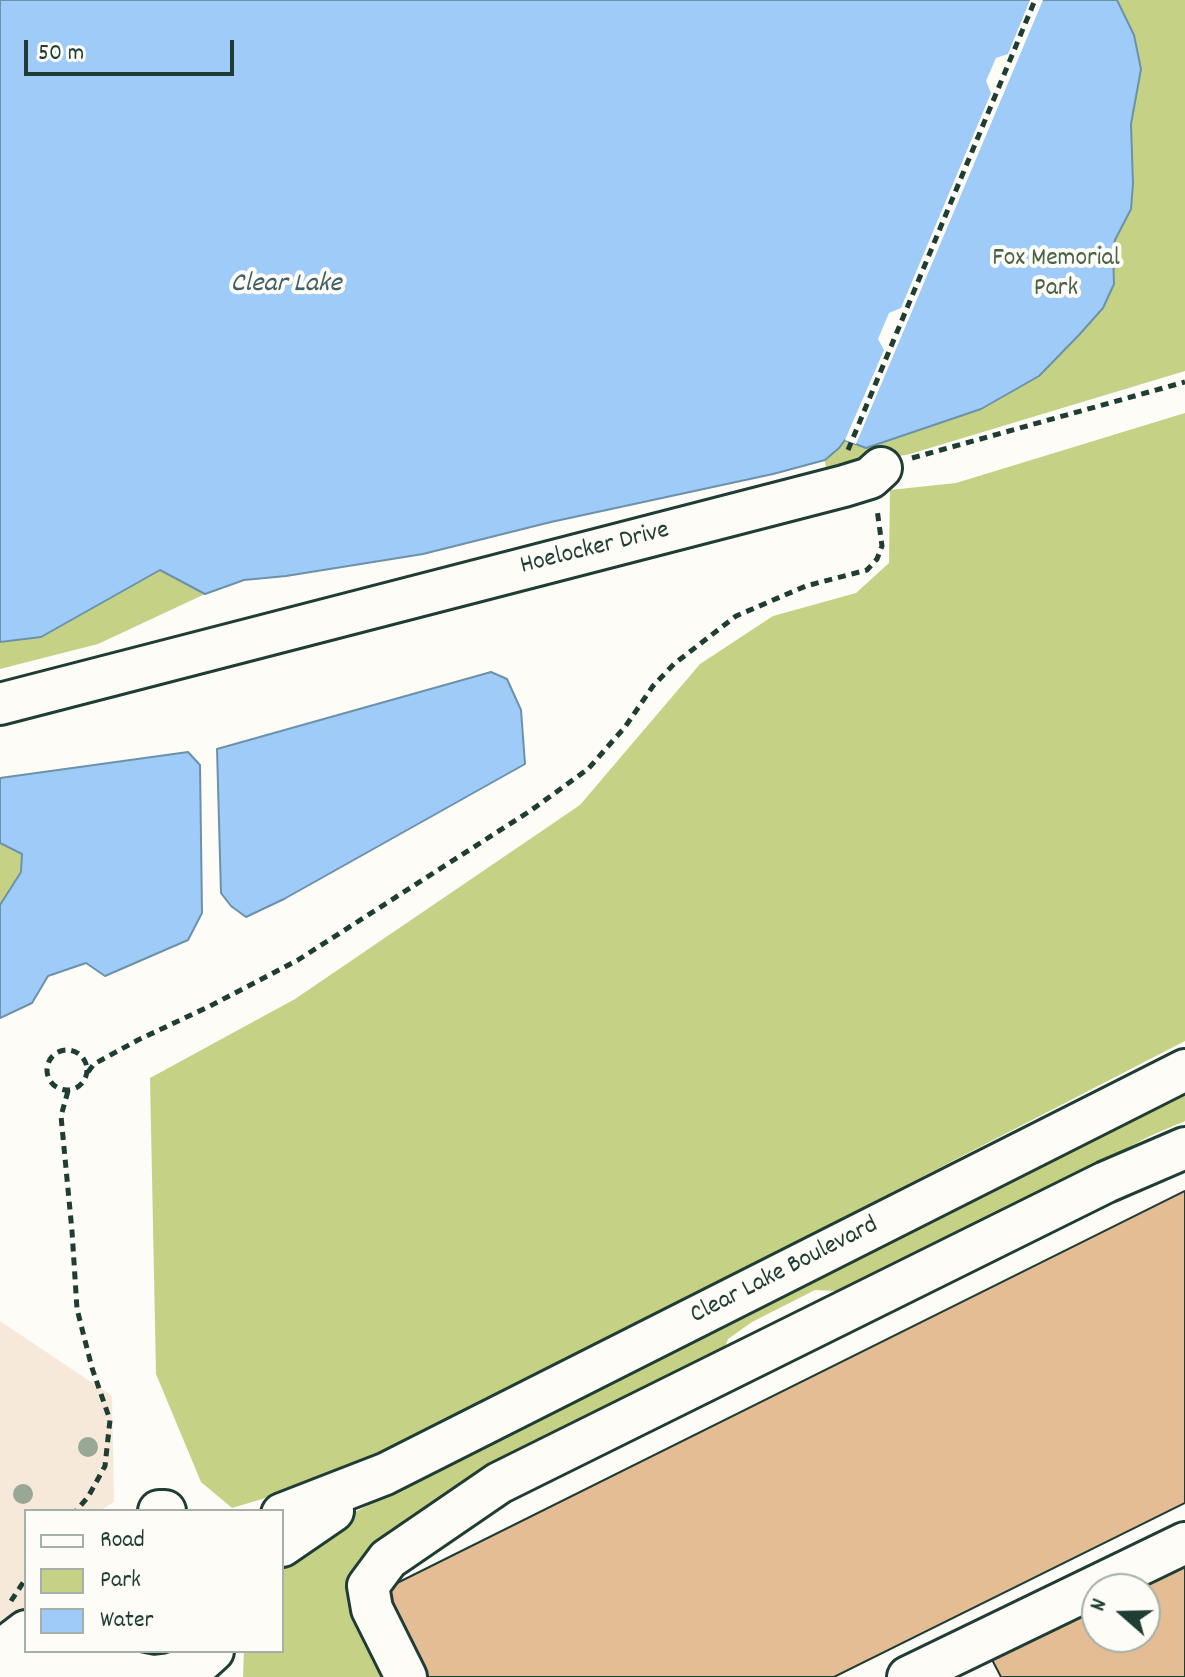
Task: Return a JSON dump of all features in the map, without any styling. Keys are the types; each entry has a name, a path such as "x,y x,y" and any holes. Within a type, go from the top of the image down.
{"street":[{"name":"Hoelocker Drive","path":"0,704 876,473"},
{"name":"Clear Lake Boulevard","path":"284,1513 385,1474 1185,1070"},
{"path":"406,1677 372,1609 368,1586 388,1559 499,1483 1106,1182 1185,1148"},
{"name":"Clear Lake Boulevard","path":"284,1545 385,1474"},
{"path":"908,1677 1185,1543"},
{"path":"0,1651 18,1616"},
{"path":"14,1677 59,1660 101,1655 128,1671 153,1676 170,1674 187,1669 212,1653"},
{"path":"215,1653 221,1677"}],"path":[{"path":"850,442 1035,0"},
{"path":"88,1072 85,1059 75,1051 62,1050 51,1057 47,1069 55,1087 68,1091 79,1087 94,1064 298,960 541,803 588,769 674,664 736,616 806,586 867,570 877,559 882,546 876,473 954,445 1185,382"},
{"path":"68,1091 61,1116 77,1309 92,1368 110,1420 105,1466 78,1509"},
{"path":"18,1616 24,1588"}],"shaded area":[{"path":"0,1321 112,1396 114,1502 102,1509 24,1509 24,1616 0,1637"}],"green space":[{"name":"Fox Memorial Park","path":"1030,0 1185,0 1185,371 910,454 826,470 825,460 839,448"},
{"path":"1185,413 1185,1041 552,1368 312,1484 232,1508 201,1482 156,1374 150,1078 295,999 580,805 700,664 773,616 856,593 889,563 890,490 956,483"},
{"path":"160,569 205,594 98,644 0,669 0,642 41,637"},
{"path":"0,843 22,853 21,872 0,905"},
{"path":"1185,1090 1185,1121 889,1268 835,1291 815,1290 752,1322 728,1339 722,1355 535,1447 398,1526 360,1559 352,1591 392,1677 243,1677 244,1653 284,1653 284,1559 349,1515"}],"water":[{"name":"Clear Lake","path":"0,0 1117,0 1134,35 1141,69 1131,124 1131,209 1115,240 1114,284 1103,308 1039,376 981,409 866,448 845,440 825,460 773,474 551,522 423,554 244,580 205,594 160,570 41,637 0,642"},
{"path":"491,672 507,679 521,710 525,764 284,899 246,917 231,906 221,893 217,749"},
{"path":"188,752 200,765 202,913 188,940 105,976 86,963 48,976 32,1003 0,1018 0,905 21,872 22,854 0,843 0,778"}],"pier":[{"path":"1030,0 1043,0 856,444 845,440 884,350 878,339 889,313 901,308 991,93 986,81 996,58 1008,54"}],"building":[{"path":"1185,1191 1185,1503 834,1677 419,1677 377,1593"},
{"path":"1185,1555 1185,1677 1001,1677 987,1650 1081,1605 1081,1653 1161,1653 1161,1573 1147,1573"}]}
